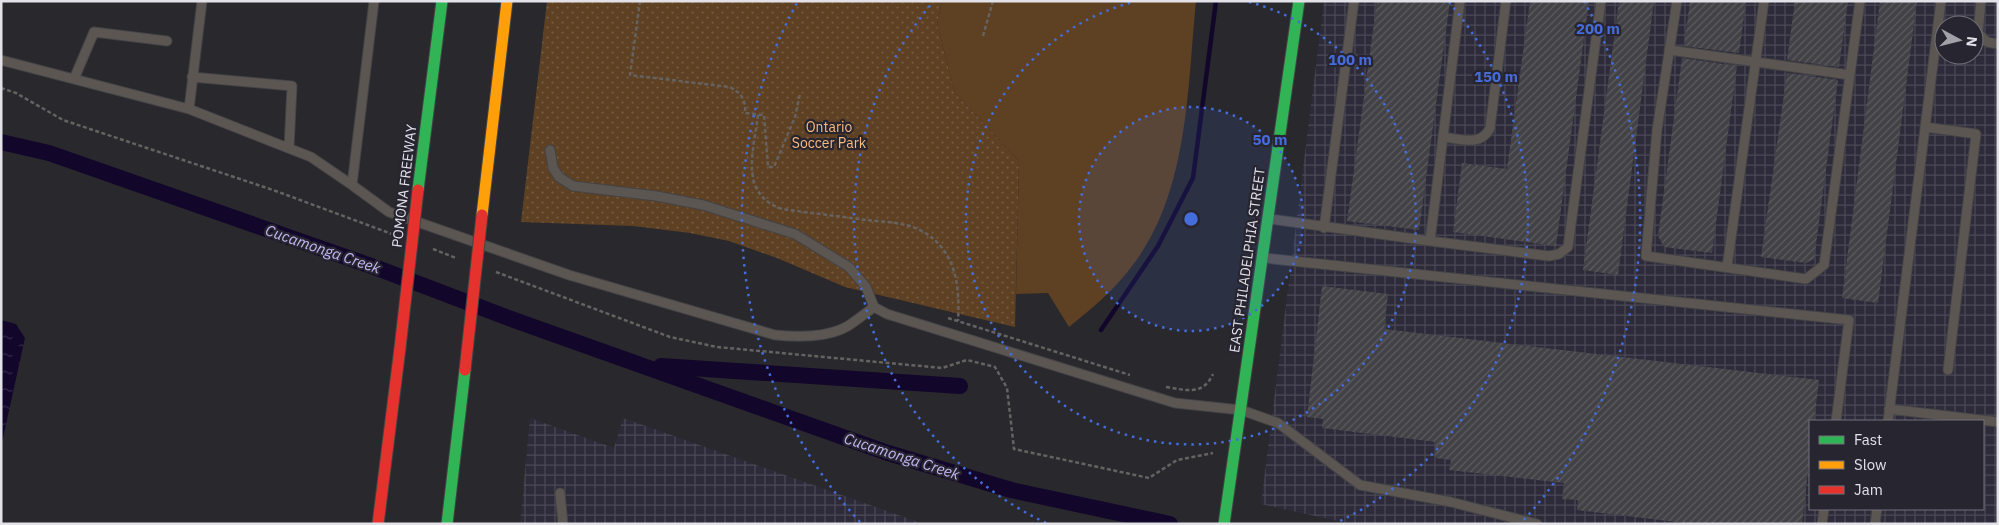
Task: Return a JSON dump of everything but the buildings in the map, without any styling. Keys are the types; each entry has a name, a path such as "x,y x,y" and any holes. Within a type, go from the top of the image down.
{"main road":[{"name":"POMONA FREEWAY","path":"378,524 442,1"},
{"path":"447,524 507,1"},
{"name":"EAST PHILADELPHIA STREET","path":"1224,524 1299,1"},
{"path":"459,524 465,370"},
{"path":"367,515 391,416"}],"lane":[{"path":"188,109 202,1"},
{"path":"352,185 374,1"},
{"path":"1324,228 1354,1"},
{"path":"1430,241 1460,1"},
{"path":"1443,137 1474,141 1487,133 1506,1"},
{"path":"1269,219 1324,228 1549,256 1559,254 1568,247 1601,1"},
{"path":"1676,1 1657,130 1646,256 1806,279 1824,265 1860,1"},
{"path":"1727,267 1764,1"},
{"path":"1888,420 1940,1"},
{"path":"1981,1 1978,33 1987,42 1998,44"},
{"path":"74,79 94,32 167,41"},
{"path":"1669,50 1850,76"},
{"path":"1,60 188,109 311,157 389,212 606,287 775,335 798,337 822,334 848,326 874,307"},
{"path":"192,76 292,86 288,148"},
{"path":"1925,127 1976,134 1948,370"},
{"path":"550,150 553,168 559,177 573,186 656,196 702,205 795,234 850,267 866,287 874,307 900,318 1175,403 1241,410 1278,423 1360,485 1451,502 1537,524"},
{"path":"1263,258 1849,320 1836,420"},
{"path":"1889,408 1982,420"},
{"path":"1984,420 1998,422"},
{"path":"560,493 563,524"},
{"path":"1822,524 1824,510"},
{"path":"1875,524 1877,510"}],"path":[{"path":"640,1 630,75 729,87 741,96 746,105 745,113 764,115 768,167 774,167 795,117 800,94"},
{"path":"983,36 993,1"},
{"path":"758,115 751,176 759,194 769,205 782,209 900,224 921,230 939,245 953,264 958,286 958,321"},
{"path":"948,318 1138,378"},
{"path":"1157,384 1195,391 1204,388 1213,374"}],"shaded area":[{"path":"1324,1 1998,1 1998,524 1351,524 1261,504"},
{"path":"530,418 614,448 623,418 924,524 520,524"}],"green space":[{"name":"Ontario Soccer Park","path":"547,1 942,1 937,24 955,93 1019,161 1015,327 845,287 777,258 729,241 690,233 633,226 521,222"},
{"path":"942,1 1196,1 1182,142 1164,209 1149,241 1129,270 1108,293 1069,327 1048,293 1016,294 1019,161 955,93 937,24"}],"water":[{"path":"1,320 16,324 25,338 1,447"}],"waterway":[{"path":"1101,330 1158,246 1193,178 1216,1"},
{"name":"Cucamonga Creek","path":"1,142 49,153 377,268 514,320 888,453 1011,490 1170,524"},
{"name":"Cucamonga Creek","path":"661,366 960,386"}],"traffic: fast":[{"path":"418,190 442,1"},
{"path":"1224,524 1299,1"},
{"path":"447,524 465,370"}],"traffic: slow":[{"path":"482,215 507,1"}],"traffic: jam":[{"path":"400,348 418,190"},
{"path":"465,370 482,215"},
{"path":"378,524 400,348"}]}
